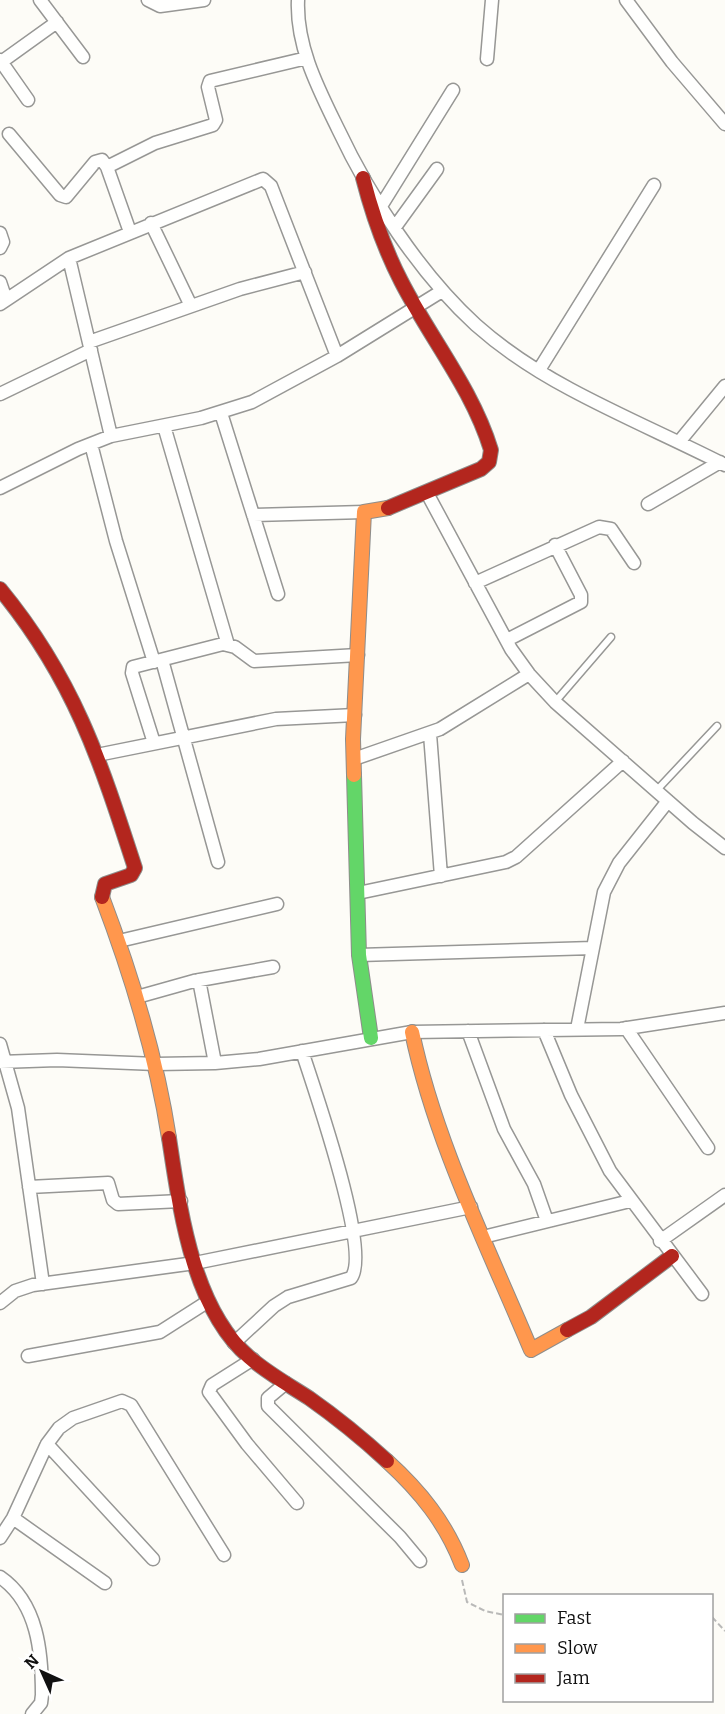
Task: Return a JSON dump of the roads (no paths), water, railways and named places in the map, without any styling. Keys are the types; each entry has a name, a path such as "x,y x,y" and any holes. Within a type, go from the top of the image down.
{"street":[{"path":"40,0 83,57"},
{"path":"148,0 160,6 204,0"},
{"path":"298,0 297,20 307,58 348,151 395,227 442,291 477,326 568,388 723,464"},
{"path":"487,59 492,0"},
{"path":"626,0 672,62 725,124"},
{"path":"28,100 0,62 57,22"},
{"path":"107,166 155,143 213,125 216,120 208,87 210,81 307,58"},
{"path":"381,206 453,90"},
{"path":"9,134 62,197 69,195 95,162 102,160 107,166 130,232"},
{"path":"395,227 437,169"},
{"path":"253,515 364,512 384,509 482,469 489,462 491,450 459,378 401,281 385,248 363,177"},
{"path":"0,282 3,302 69,258 263,179 271,186 337,356"},
{"path":"539,370 654,185"},
{"path":"151,223 191,306"},
{"path":"0,233 3,242 0,248"},
{"path":"69,258 111,436"},
{"path":"0,394 90,346 191,306 305,272"},
{"path":"0,488 111,436 221,413 252,402 337,356 442,291"},
{"path":"679,442 725,386"},
{"path":"221,413 278,594"},
{"path":"164,426 228,645"},
{"path":"91,444 116,542 185,736 218,862"},
{"path":"648,504 723,464"},
{"path":"427,493 507,640 529,674 555,702 725,848"},
{"path":"364,512 354,759 359,955 371,1038"},
{"path":"475,582 591,529 605,527 615,534 634,563"},
{"path":"507,640 580,602 580,595 555,546"},
{"path":"0,589 14,606 75,702 97,754 135,868 131,875 105,884 101,890 137,997 156,1064 181,1201 195,1263 207,1302 234,1343 334,1416 374,1448 406,1479 443,1528 462,1566"},
{"path":"154,743 132,673 133,667 216,645 228,645 254,661 357,656"},
{"path":"354,759 430,734 455,721 529,674"},
{"path":"97,754 276,719 355,715"},
{"path":"430,734 441,876"},
{"path":"358,893 497,865 516,857 623,761"},
{"path":"577,1029 604,892 611,877 668,801"},
{"path":"119,941 277,904"},
{"path":"359,955 593,948"},
{"path":"137,997 199,980 273,967"},
{"path":"199,980 215,1063"},
{"path":"2,1062 57,1060 156,1064 215,1063 259,1059 412,1032 626,1028 725,1012"},
{"path":"626,1028 708,1148"},
{"path":"544,1030 585,1124 630,1201 702,1294"},
{"path":"468,1031 504,1129 534,1184 547,1221"},
{"path":"412,1032 420,1071 471,1207 531,1350 591,1317 672,1256"},
{"path":"0,1044 2,1062 18,1108 43,1284"},
{"path":"234,1343 273,1305 288,1297 351,1278 355,1269 352,1231 332,1143 302,1051"},
{"path":"29,1187 105,1183 110,1185 113,1200 118,1204 181,1201"},
{"path":"660,1241 725,1195"},
{"path":"483,1237 630,1201"},
{"path":"0,1303 15,1291 43,1284 195,1263 471,1207"},
{"path":"28,1356 160,1332 207,1302"},
{"path":"253,1359 212,1385 209,1392 258,1458 297,1503"},
{"path":"286,1383 268,1398 268,1406 400,1537 420,1561"},
{"path":"0,1538 13,1518 47,1443 59,1428 73,1418 116,1402 127,1401 224,1555"},
{"path":"47,1443 153,1559"},
{"path":"13,1518 105,1582"},
{"path":"0,1577 19,1594 34,1622 42,1695 41,1703 32,1714"}],"lane":[{"path":"555,702 611,637"},
{"path":"656,791 717,726"}]}
